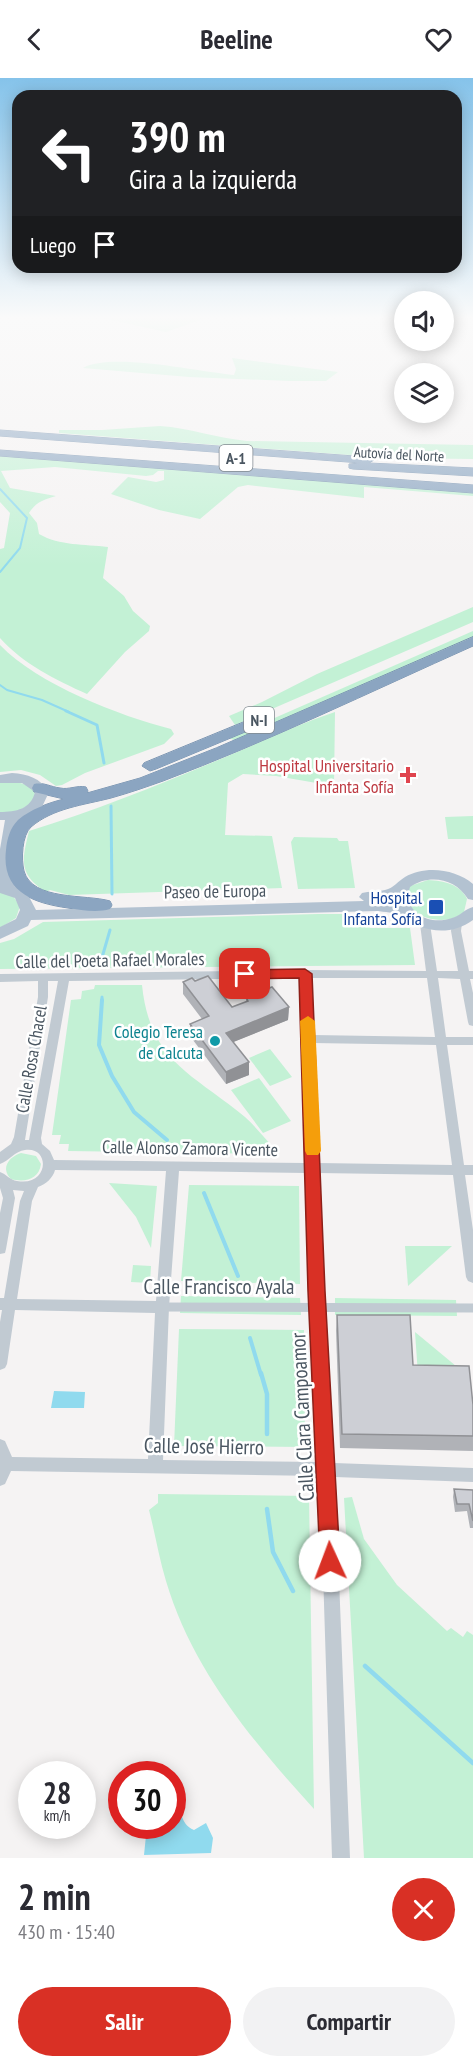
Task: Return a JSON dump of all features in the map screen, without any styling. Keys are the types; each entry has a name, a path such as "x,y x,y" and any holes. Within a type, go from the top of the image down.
{"highway":[{"path":"0,433 372,460 473,463"},
{"name":"Autovía del Norte","path":"0,440 365,467 473,472"},
{"name":"Autovía del Norte","path":"0,447 473,478"},
{"path":"0,453 473,489"},
{"name":"N-I","path":"40,795 74,793 114,780 269,716 473,627"},
{"name":"N-I","path":"40,795 95,797 123,789 185,766 473,640"},
{"path":"95,797 62,804 41,812 22,826 16,838 13,857 16,875 27,889 46,899 103,905"}],"main road":[{"name":"N-I","path":"0,779 27,779 40,795 28,812 0,816"},
{"path":"0,934 14,929 27,910 21,895 4,888 3,877 10,826 19,815"},
{"name":"Paseo de Europa","path":"27,910 103,905 375,897 388,895 419,876 436,875 455,880 472,892"},
{"path":"400,889 399,904 404,911 425,924 443,926 457,924 473,912"},
{"name":"Paseo de Europa","path":"27,910 377,906 404,911"}],"street":[{"path":"425,924 473,1277"},
{"path":"457,924 456,931 469,975 473,1022"},
{"name":"Calle del Poeta Rafael Morales","path":"0,978 305,974 469,975"},
{"name":"Calle Clara Campoamor","path":"305,974 314,1168 317,1307 327,1469 341,1858"},
{"name":"Calle Rosa Chacel","path":"36,1146 35,1138 64,977"},
{"name":"Calle Rosa Chacel","path":"16,1147 20,1137 43,997 42,978"},
{"path":"309,1039 473,1041"},
{"path":"0,1159 16,1147 36,1146 49,1157 51,1165 48,1173 33,1185 26,1201 5,1304 0,1364"},
{"name":"Calle Alonso Zamora Vicente","path":"51,1165 473,1170"},
{"path":"154,1467 162,1307 173,1166"},
{"path":"2,1179 22,1187 33,1185"},
{"path":"0,1250 9,1198 2,1179"},
{"name":"Calle Francisco Ayala","path":"5,1304 473,1308"},
{"path":"0,1446 6,1464 0,1479"},
{"name":"Calle José Hierro","path":"6,1464 327,1469 473,1474"}],"green space":[{"path":"160,426 247,441 473,445 473,459 389,458 59,433 59,430"},
{"path":"0,456 473,492 473,496 364,487 364,498 248,485 238,487 200,519 159,510 111,494 128,477 156,482 164,480 164,471 146,476 55,467 1,471 10,488 56,496 40,502 29,513 37,523 39,534 64,543 108,547 103,578 124,596 133,611 150,626 149,631 125,652 87,694 29,663 0,638 0,549 4,548 10,513 0,502"},
{"path":"473,607 473,622 235,725 229,716 317,674"},
{"path":"473,631 473,637 236,741 229,738"},
{"path":"0,645 35,673 80,697 128,716 171,729 174,734 164,744 85,773 62,785 56,786 40,775 21,770 0,772"},
{"path":"335,712 334,786 276,776 243,774 228,783 225,835 272,836 282,888 69,895 50,890 46,892 26,872 24,858 29,831 130,796"},
{"path":"0,783 30,787 35,794 31,804 16,812 0,812"},
{"path":"473,816 473,839 448,839 445,817"},
{"path":"294,837 337,838 339,841 348,841 355,888 298,889 291,842"},
{"path":"428,880 446,882 460,890 467,899 464,912 451,919 438,920 412,912 406,892 410,886"},
{"path":"0,892 13,896 20,906 16,918 0,928"},
{"path":"363,914 370,928 410,928 415,965 0,969 0,943 14,939 43,922"},
{"path":"95,985 142,985 154,1032 164,1049 191,1076 245,1117 279,1154 68,1151 69,1144 59,1144 61,1135 52,1135 71,1000 81,999 82,991 94,989"},
{"path":"270,1049 292,1077 270,1086 249,1058"},
{"path":"259,1078 291,1121 263,1133 231,1090"},
{"path":"21,1153 36,1156 41,1164 40,1169 30,1179 11,1179 6,1171 7,1163"},
{"path":"109,1183 157,1186 151,1248 136,1217"},
{"path":"189,1185 299,1186 300,1284 181,1281"},
{"path":"405,1246 452,1246 408,1286"},
{"path":"133,1265 151,1266 150,1283 131,1282"},
{"path":"181,1296 300,1298 301,1315 180,1313"},
{"path":"335,1298 456,1300 457,1316 335,1315"},
{"path":"179,1329 304,1330 305,1447 174,1446"},
{"path":"415,1332 468,1376 418,1375"},
{"path":"158,1494 309,1496 314,1809 247,1731 208,1674 192,1644 177,1613 161,1563 149,1510 158,1503"},
{"path":"352,1497 364,1539 397,1585 447,1631 451,1628 463,1637 467,1631 473,1635 473,1858 364,1858 344,1498"}],"water":[{"path":"54,1391 85,1392 84,1408 51,1408"},
{"path":"206,1823 213,1838 211,1853 144,1855 146,1839 186,1839 186,1824 194,1830"}],"building":[{"name":"Colegio Teresa de Calcuta","path":"208,976 232,1007 248,1001 246,997 272,987 289,1007 226,1033 249,1062 226,1072 190,1024 209,1016 183,982 192,978 195,981"},
{"path":"337,1315 410,1315 413,1365 469,1366 473,1436 342,1434"},
{"path":"454,1489 473,1490 473,1521 469,1504 457,1504"}],"waterway":[{"path":"0,489 27,518 20,548 0,572"},
{"path":"0,685 7,690 42,700 69,712"},
{"path":"66,711 97,725 104,763"},
{"path":"111,806 112,894"},
{"path":"101,961 110,930"},
{"path":"102,1000 99,1045 112,1076 134,1112 167,1140"},
{"path":"204,1193 238,1276"},
{"path":"250,1338 261,1375"},
{"path":"261,1373 267,1394 267,1434"},
{"path":"267,1509 273,1552 293,1591"},
{"path":"365,1666 473,1763"}],"slow traffic":[{"path":"308,1021 313,1151"}],"place":[{"name":"Hospital Universitario Infanta Sofía","path":"408,775"},
{"name":"Hospital Infanta Sofía","path":"436,907"},
{"name":"Colegio Teresa de Calcuta","path":"215,1041"}],"route":[{"path":"245,974 305,974 314,1168 316,1291 330,1561"}]}
